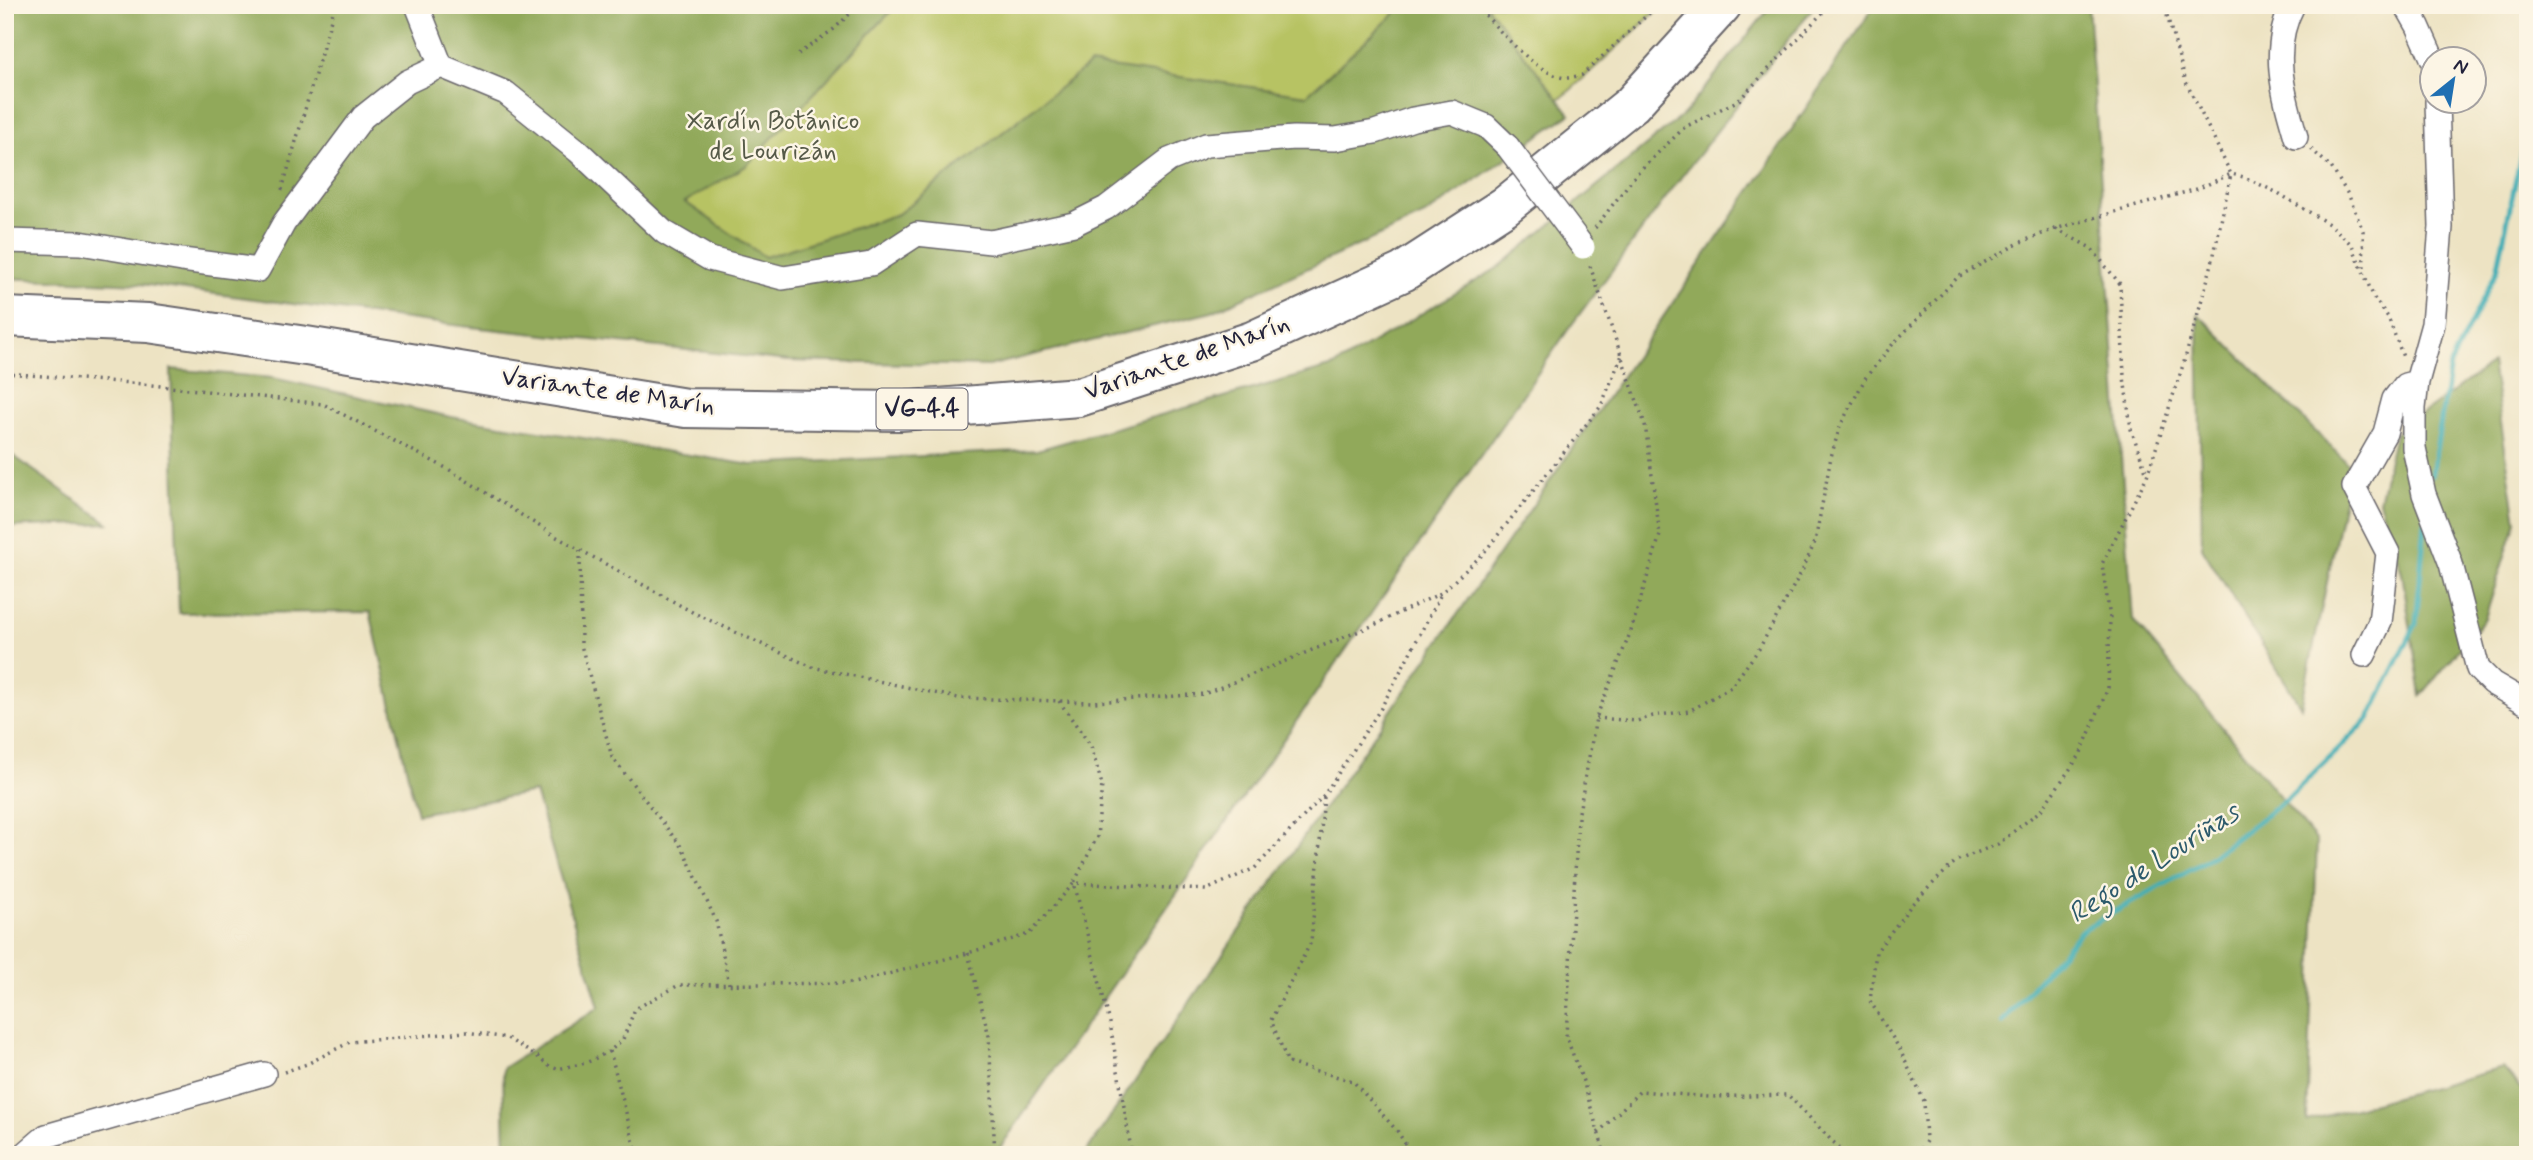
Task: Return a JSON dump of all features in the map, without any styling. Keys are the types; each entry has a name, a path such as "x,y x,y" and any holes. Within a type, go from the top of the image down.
{"highway":[{"name":"Variante de Marín","path":"5,317 148,323 686,408 900,411 1079,397 1252,341 1403,272 1505,206 1632,104 1721,5"}],"street":[{"path":"417,5 441,66 506,93 578,151 664,232 710,259 783,278 871,264 917,234 991,242 1074,224 1106,208 1170,160 1206,145 1294,138 1335,139 1375,132 1413,118 1452,113 1486,126 1508,148 1583,247"},
{"path":"2293,5 2287,17 2278,61 2285,102 2296,137"},
{"path":"2406,5 2427,46"},
{"path":"5,241 80,243 258,270 284,223 362,117 407,82 441,66"},
{"path":"2437,116 2441,226 2433,324 2417,382 2412,429 2417,467 2424,494 2451,565 2478,669 2492,683 2528,704"},
{"path":"2364,654 2380,622 2388,553 2354,487 2385,433 2394,399 2405,385 2417,382"},
{"path":"24,1155 46,1136 264,1074"}],"path":[{"path":"282,190 335,5"},
{"path":"798,54 834,29 859,5"},
{"path":"1476,5 1529,58 1566,78 1582,75 1658,5"},
{"path":"1605,1155 1584,1084 1566,1036 1578,818 1596,718 1631,632 1660,535 1645,424 1583,247 1606,211 1637,173 1685,127 1739,100 1830,5"},
{"path":"1918,1155 1926,1141 1924,1101 1899,1048 1870,1001 1876,952 1912,904 1956,860 1998,844 2041,810 2080,755 2108,688 2110,618 2102,564 2147,476 2212,264 2231,174 2186,82 2164,5"},
{"path":"2296,137 2331,166 2349,196 2363,231 2364,271"},
{"path":"1596,718 1637,721 1689,711 1731,687 1759,649 1815,542 1837,436 1866,376 1958,276 1992,256 2055,229 2197,189 2231,174 2255,182 2332,226 2351,245 2374,298 2388,317 2410,374 2417,382"},
{"path":"2055,229 2091,248 2120,284 2124,377 2131,429 2147,476"},
{"path":"5,373 143,384 323,404 448,469 580,550 694,613 812,667 958,698 1094,702 1204,694 1374,625 1441,593 1482,555 1601,406 1622,355"},
{"path":"580,550 580,645 612,757 683,849 716,921 729,984"},
{"path":"1074,883 1206,890 1255,869 1324,795 1381,708 1441,593"},
{"path":"264,1074 307,1064 350,1041 466,1032 507,1038 557,1069 586,1063 610,1051 623,1039 635,1009 679,985 854,983 1029,934 1074,883 1097,838 1102,785 1091,746 1059,701"},
{"path":"1324,795 1311,942 1271,1020 1288,1063 1353,1081 1398,1132 1412,1155"},
{"path":"1074,883 1110,1023 1132,1155"},
{"path":"968,953 989,1036 995,1155"},
{"path":"610,1051 637,1155"},
{"path":"1598,1133 1640,1091 1709,1097 1788,1095 1849,1155"}],"green space":[{"path":"5,5 897,5 746,166 685,202 765,257 898,214 1090,64 1307,95 1404,5 1486,5 1570,114 1425,215 1212,312 988,366 789,361 461,326 140,284 5,278"},
{"name":"Xardín Botánico de Lourizán","path":"348,5 1429,5 1322,119 944,212 785,270"},
{"path":"1468,5 1663,5 1565,95 1525,120"},
{"path":"1772,5 1815,5 1682,176 1570,327 995,1155 505,1155 503,1068 599,1007 535,792 417,814 370,612 179,613 171,369 273,378 451,417 752,465 1037,450 1334,366 1499,267 1684,114"},
{"path":"1875,5 2088,5 2133,620 2317,841 2307,1121 2503,1068 2528,1097 2528,1155 1084,1155 1768,165"},
{"path":"2198,314 2351,467 2301,707 2202,548"},
{"path":"2492,363 2516,521 2485,618 2421,696 2402,573 2379,501 2395,434"},
{"path":"5,450 108,523 5,527"}],"waterway":[{"name":"Rego de Louriñas","path":"2432,475 2450,365 2497,271 2528,120"},
{"name":"Rego de Louriñas","path":"2002,1022 2082,930 2206,861 2288,798 2369,719 2416,624 2425,522"}]}
